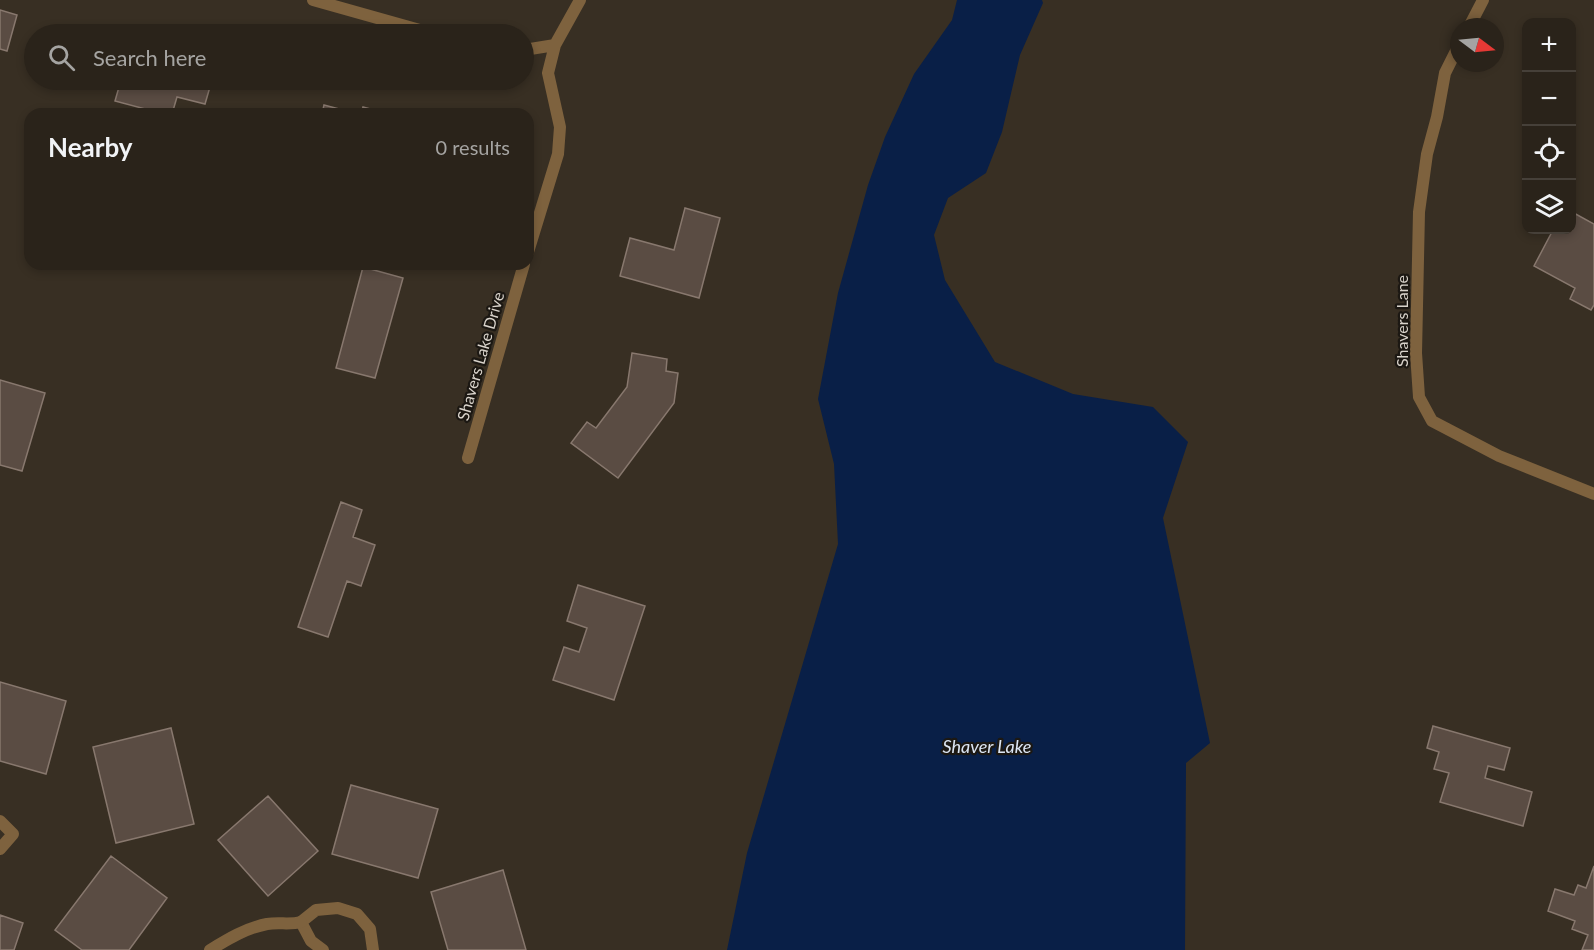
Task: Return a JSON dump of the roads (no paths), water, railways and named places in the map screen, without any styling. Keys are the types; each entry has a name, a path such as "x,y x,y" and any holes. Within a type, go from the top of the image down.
{"street":[{"path":"313,0 398,24"},
{"path":"534,232 558,154 560,127 548,73 555,45 580,0"},
{"path":"1473,18 1483,0"},
{"path":"534,48 555,45"},
{"name":"Shavers Lane","path":"1450,62 1444,73 1437,117 1427,154 1419,212 1416,353 1419,397 1432,421 1499,456 1594,494"},
{"name":"Shavers Lake Drive","path":"468,458 522,270"},
{"path":"0,821 13,834 0,849"},
{"path":"210,950 237,934 268,924 301,922 316,910 338,908 357,914 370,928 373,950"},
{"path":"301,922 311,941 323,950"}],"water":[{"name":"Shaver Lake","path":"957,0 1042,0 1043,3 1020,55 1002,132 986,173 948,198 934,235 945,280 995,362 1073,394 1153,407 1188,442 1163,518 1210,743 1186,763 1185,950 727,950 747,853 838,544 834,464 818,399 838,293 868,185 885,137 914,74 952,20"}]}
